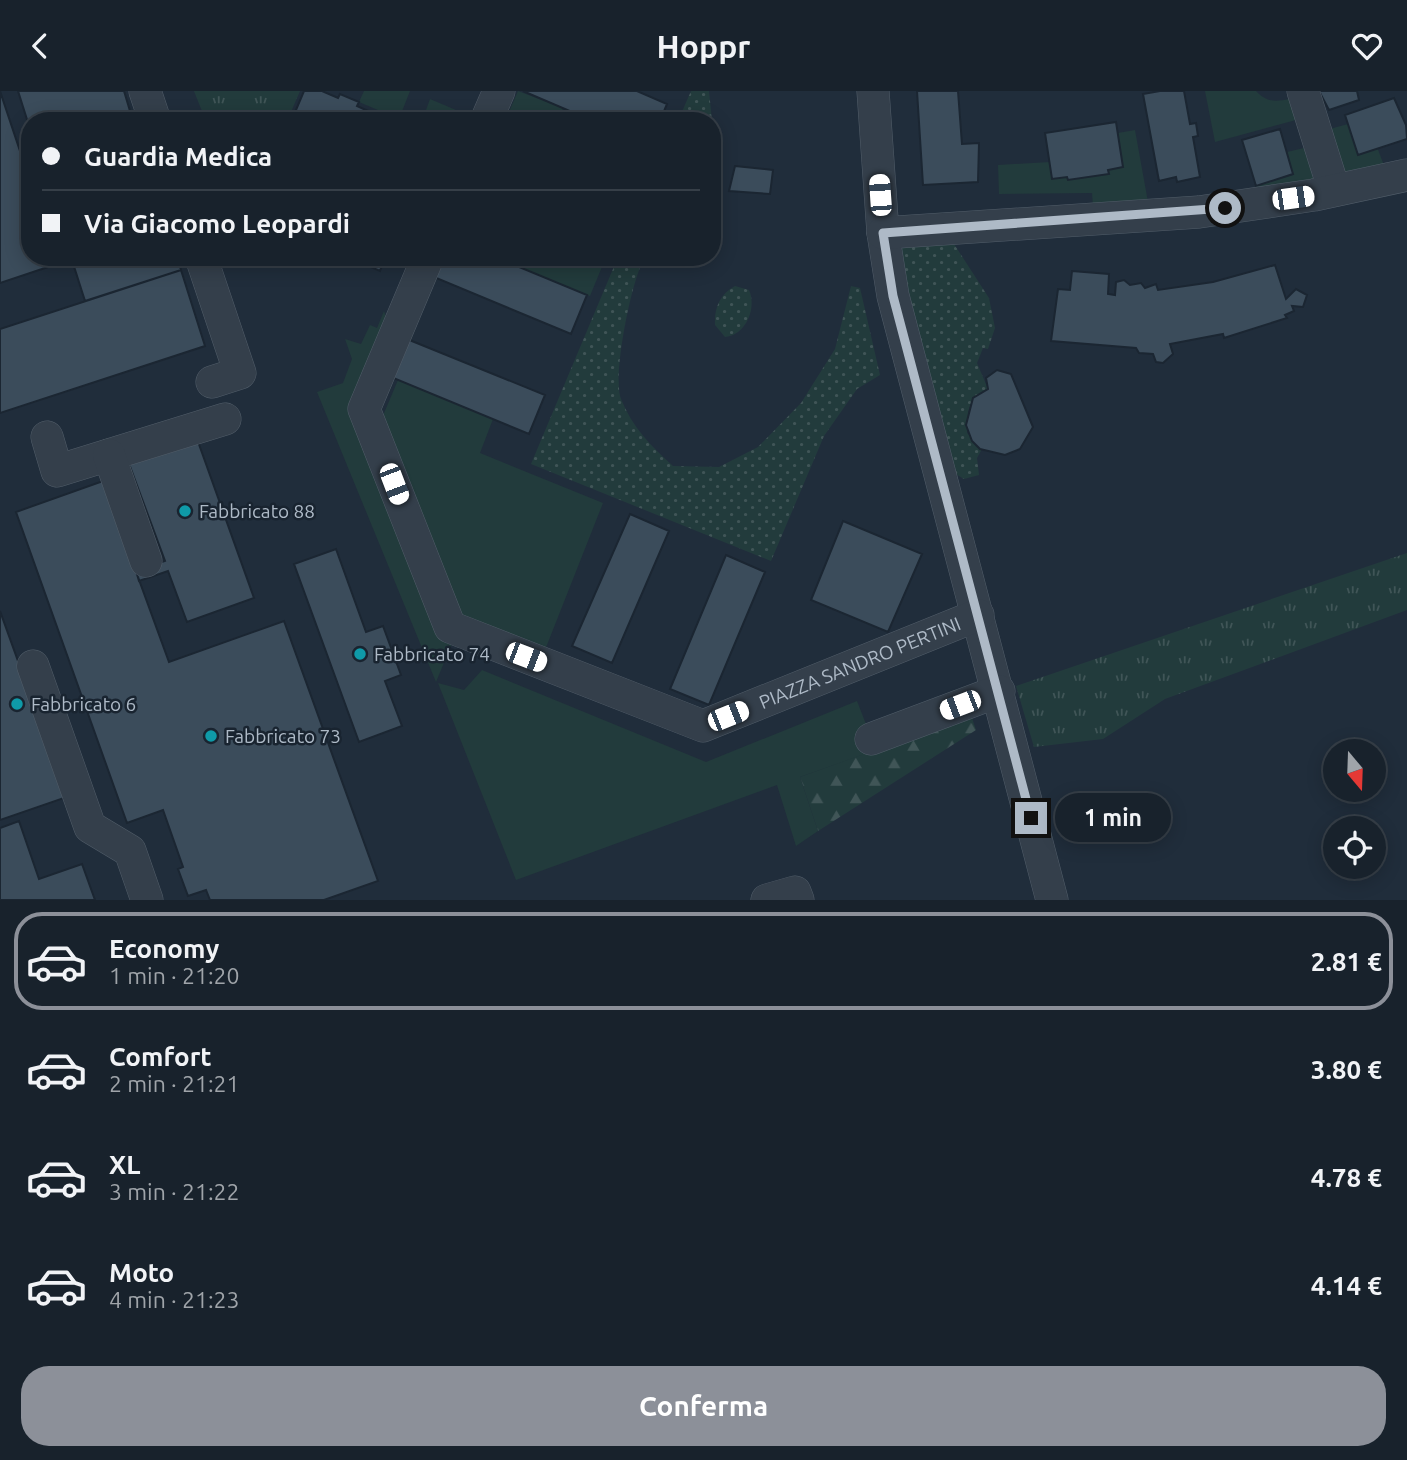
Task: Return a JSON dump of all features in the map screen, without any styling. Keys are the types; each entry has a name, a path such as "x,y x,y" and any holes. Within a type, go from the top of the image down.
{"street":[{"path":"145,91 152,112"},
{"path":"490,112 499,91"},
{"path":"873,91 883,233 893,296 1052,900"},
{"path":"1303,91 1334,190"},
{"path":"883,233 1199,212 1407,175"},
{"path":"204,266 240,373 212,382"},
{"name":"PIAZZA SANDRO PERTINI","path":"424,266 364,409 450,627 703,726 978,615"},
{"path":"47,437 57,471 225,418"},
{"path":"109,455 146,561"},
{"path":"33,666 90,827 130,851 147,900"},
{"path":"871,739 999,691"},
{"path":"767,900 795,892 798,900"}],"green space":[{"path":"194,91 300,91 291,112 202,112"},
{"path":"364,91 410,91 402,112 383,112 359,102"},
{"path":"518,91 563,108 561,112 509,112"},
{"path":"691,91 709,91 711,112 682,112"},
{"path":"1205,91 1256,91 1271,100 1289,99 1296,120 1215,142"},
{"path":"430,99 461,112 425,112"},
{"path":"1348,124 1358,154 1377,147 1385,168 1341,178 1326,130"},
{"path":"1135,130 1148,202 1093,207 1092,193 999,194 998,165 1050,162 1053,179 1067,177 1068,180 1109,174 1108,170 1123,167 1118,133"},
{"path":"1304,148 1315,184 1256,192 1255,186 1293,175 1287,152"},
{"path":"954,244 989,298 995,328 988,349 983,348 977,363 988,389 973,398 968,412 967,433 982,449 977,458 979,475 964,479 944,467 896,286 899,246"},
{"path":"517,266 602,266 590,296"},
{"path":"614,266 641,266 634,285 621,350 621,399 643,435 673,466 719,467 758,447 801,403 835,349 851,286 860,288 880,375 857,389 824,436 771,561 531,464"},
{"path":"735,286 749,290 752,305 744,326 725,337 715,325 716,313 722,297"},
{"path":"384,311 387,320 348,409 439,635 453,641 436,682 317,392 343,383 352,359 345,339 361,344 370,325 377,328"},
{"path":"398,380 493,419 480,453 603,503 545,650 456,615 379,425"},
{"path":"1407,553 1407,610 1165,699 1103,739 1034,747 1016,686"},
{"path":"482,670 706,762 857,701 876,750 800,777 818,831 796,846 777,785 516,880 438,683 464,690"},
{"path":"971,715 976,730 818,831 800,777"}],"building":[{"path":"0,91 21,154 21,266 51,266 0,283"},
{"path":"18,91 124,91 130,112 25,112"},
{"path":"304,91 322,91 338,98 340,94 359,102 357,106 370,112 295,112"},
{"path":"523,91 637,91 667,104 664,112 572,112"},
{"path":"917,91 958,91 962,144 979,143 978,182 923,185"},
{"path":"1184,91 1190,124 1196,123 1198,136 1193,137 1200,177 1177,182 1176,177 1159,181 1143,94"},
{"path":"1319,91 1357,91 1359,100 1329,110"},
{"path":"1394,98 1406,125 1407,139 1358,155 1345,115"},
{"path":"1116,122 1123,167 1108,170 1109,174 1068,180 1067,177 1052,179 1045,133"},
{"path":"1280,129 1293,174 1256,186 1242,140"},
{"path":"735,166 773,170 770,194 729,191"},
{"path":"1275,265 1286,299 1296,289 1307,295 1303,307 1292,306 1294,311 1285,315 1287,318 1224,338 1223,334 1170,344 1173,354 1163,363 1156,362 1153,354 1139,353 1136,348 1051,341 1058,289 1070,290 1072,271 1109,274 1108,294 1115,295 1116,282 1124,280 1130,285 1141,283 1145,288 1156,284 1158,290 1213,282"},
{"path":"74,266 180,266 181,270 85,301"},
{"path":"369,266 382,266 380,271"},
{"path":"433,266 517,266 587,295 571,334 429,275"},
{"path":"181,270 205,346 0,413 0,329"},
{"path":"402,337 545,395 529,434 386,375"},
{"path":"997,370 1011,374 1033,427 1020,449 1005,455 980,449 972,441 966,425 973,398 988,389 986,378"},
{"name":"Fabbricato 88","path":"196,436 254,598 187,622 168,571 139,581 136,571 165,561 128,461"},
{"name":"Fabbricato 73","path":"103,481 169,662 284,621 378,881 324,900 210,900 206,890 188,896 178,869 183,867 163,810 127,823 16,512"},
{"path":"630,514 669,531 612,663 572,646"},
{"path":"843,521 922,554 888,632 811,600"},
{"name":"Fabbricato 74","path":"336,549 366,632 383,626 401,675 385,681 402,726 359,742 294,564"},
{"path":"726,555 765,572 709,705 670,689"},
{"name":"Fabbricato 6","path":"0,611 67,797 0,820"},
{"path":"19,821 39,879 82,864 95,900 0,900 0,828"}],"place":[{"name":"Fabbricato 88","path":"185,511"},
{"name":"Fabbricato 74","path":"360,654"},
{"name":"Fabbricato 6","path":"17,704"},
{"name":"Fabbricato 73","path":"211,736"}],"route":[{"path":"1031,818 893,296 883,233 1178,214 1225,208"}]}
